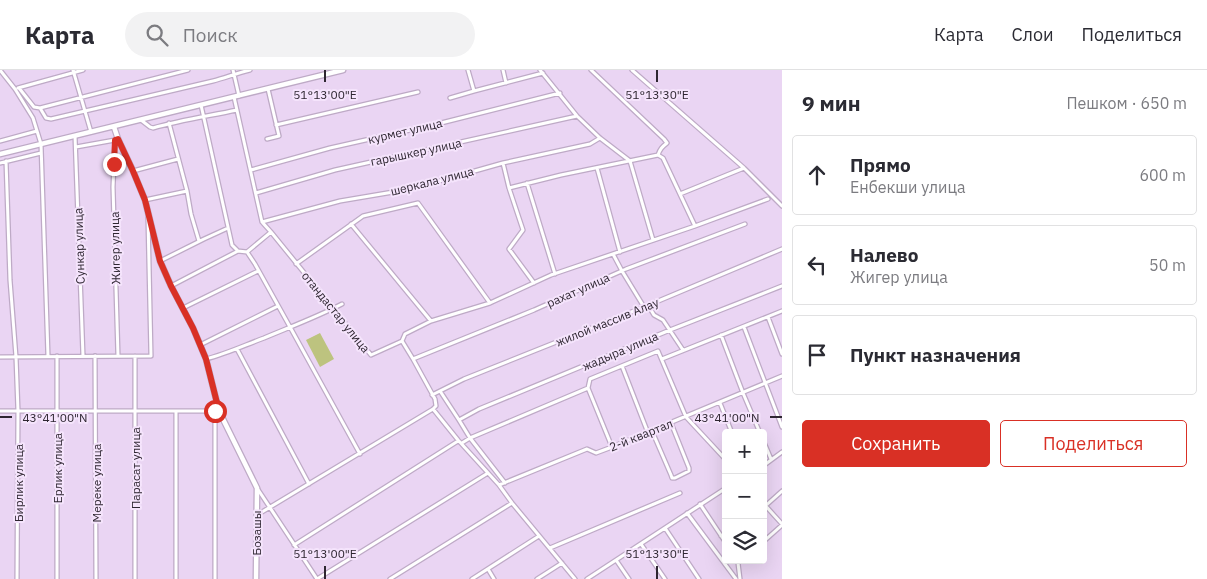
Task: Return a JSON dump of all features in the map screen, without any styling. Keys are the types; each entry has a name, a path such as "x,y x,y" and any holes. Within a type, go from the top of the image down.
{"street":[{"path":"0,70 34,107 40,108 188,70"},
{"path":"17,88 73,71 83,70"},
{"path":"40,108 46,118 51,119 213,81 234,72 250,70"},
{"path":"0,154 343,70"},
{"path":"468,70 474,91"},
{"path":"503,70 506,83"},
{"path":"591,70 664,139 667,143 662,147 658,155"},
{"path":"632,70 744,168 782,206"},
{"path":"73,71 91,132"},
{"path":"234,72 237,110 262,222"},
{"path":"450,98 541,72 577,116 600,138 630,161 653,240"},
{"path":"17,88 33,118 41,144 48,356"},
{"path":"267,139 279,136 268,89"},
{"path":"276,126 418,92"},
{"name":"курмет улица","path":"251,170 330,148 560,94"},
{"path":"201,105 232,245 238,251"},
{"path":"141,120 151,128 181,120 237,110"},
{"name":"гарышкер улица","path":"256,193 334,170 577,116"},
{"path":"169,123 199,241"},
{"path":"114,127 116,139 133,171 145,200 160,261 206,359 217,411 215,579"},
{"path":"0,141 37,131"},
{"name":"Сункар улица","path":"76,136 83,356"},
{"name":"шеркала улица","path":"262,222 340,200 411,189 467,172 590,144 600,138"},
{"path":"76,147 116,139"},
{"name":"Жигер улица","path":"116,139 113,187 118,356"},
{"path":"0,163 41,153"},
{"path":"510,188 658,155"},
{"path":"658,155 662,158 695,226"},
{"path":"133,171 178,159"},
{"name":"Бирлик улица","path":"6,162 10,280 18,411 17,579"},
{"path":"503,163 523,230 509,249 534,283"},
{"path":"597,168 620,252"},
{"path":"680,194 744,168"},
{"path":"527,183 555,274"},
{"path":"145,200 187,191"},
{"path":"256,516 434,407 436,403 402,341 406,334 431,320 490,303 555,274 768,199"},
{"path":"296,264 363,216 418,203 490,303"},
{"path":"0,357 151,356 148,210"},
{"name":"отандастар улица","path":"262,222 371,355 402,341"},
{"path":"351,224 431,320"},
{"name":"рахат улица","path":"413,359 534,310 622,271 745,224"},
{"path":"160,261 228,228"},
{"path":"171,286 238,251 247,252 271,232"},
{"name":"жилой массив Алау","path":"432,395 464,379 782,249"},
{"path":"247,252 360,454"},
{"path":"613,254 644,307"},
{"path":"183,308 258,271"},
{"name":"жадыра улица","path":"459,420 670,330 782,286"},
{"path":"206,359 237,349 342,304"},
{"path":"648,305 654,315 663,320 683,350"},
{"path":"200,345 278,306"},
{"path":"662,359 782,311"},
{"path":"768,317 782,354"},
{"path":"744,327 782,426"},
{"path":"722,335 758,429"},
{"path":"237,349 309,484"},
{"path":"612,447 588,388 590,379 658,351 686,417 722,456"},
{"name":"Ерлик улица","path":"57,356 57,579"},
{"name":"Мереке улица","path":"96,356 96,579"},
{"name":"Парасат улица","path":"135,356 135,579"},
{"path":"622,366 650,432 672,478 675,478 689,471 689,468 671,423"},
{"name":"2-й квартал","path":"500,485 587,449 596,453 612,447 782,376"},
{"path":"294,545 460,442 588,388"},
{"path":"440,392 470,438 505,483"},
{"path":"720,403 730,429"},
{"path":"434,407 460,442 500,485 512,503 575,579"},
{"path":"0,411 217,411"},
{"path":"176,411 176,579"},
{"path":"217,411 256,488 317,579 488,473"},
{"path":"767,448 772,459"},
{"path":"767,463 782,452"},
{"name":"Бозашы","path":"256,488 256,579"},
{"path":"590,578 722,490"},
{"path":"767,504 782,491"},
{"path":"550,548 680,494"},
{"path":"390,579 512,503"},
{"path":"700,504 721,536"},
{"path":"767,509 782,524 767,538"},
{"path":"687,513 736,579"},
{"path":"665,528 700,579"},
{"path":"472,579 539,536"},
{"path":"641,544 665,579"},
{"path":"616,560 629,579"},
{"path":"537,579 562,563"},
{"path":"739,564 740,579"},
{"path":"488,569 494,579"}],"green space":[{"path":"320,333 334,359 320,367 306,340"}],"route":[{"path":"114,164 115,140 118,139 145,200 160,261 206,359 219,411 215,411"}]}
